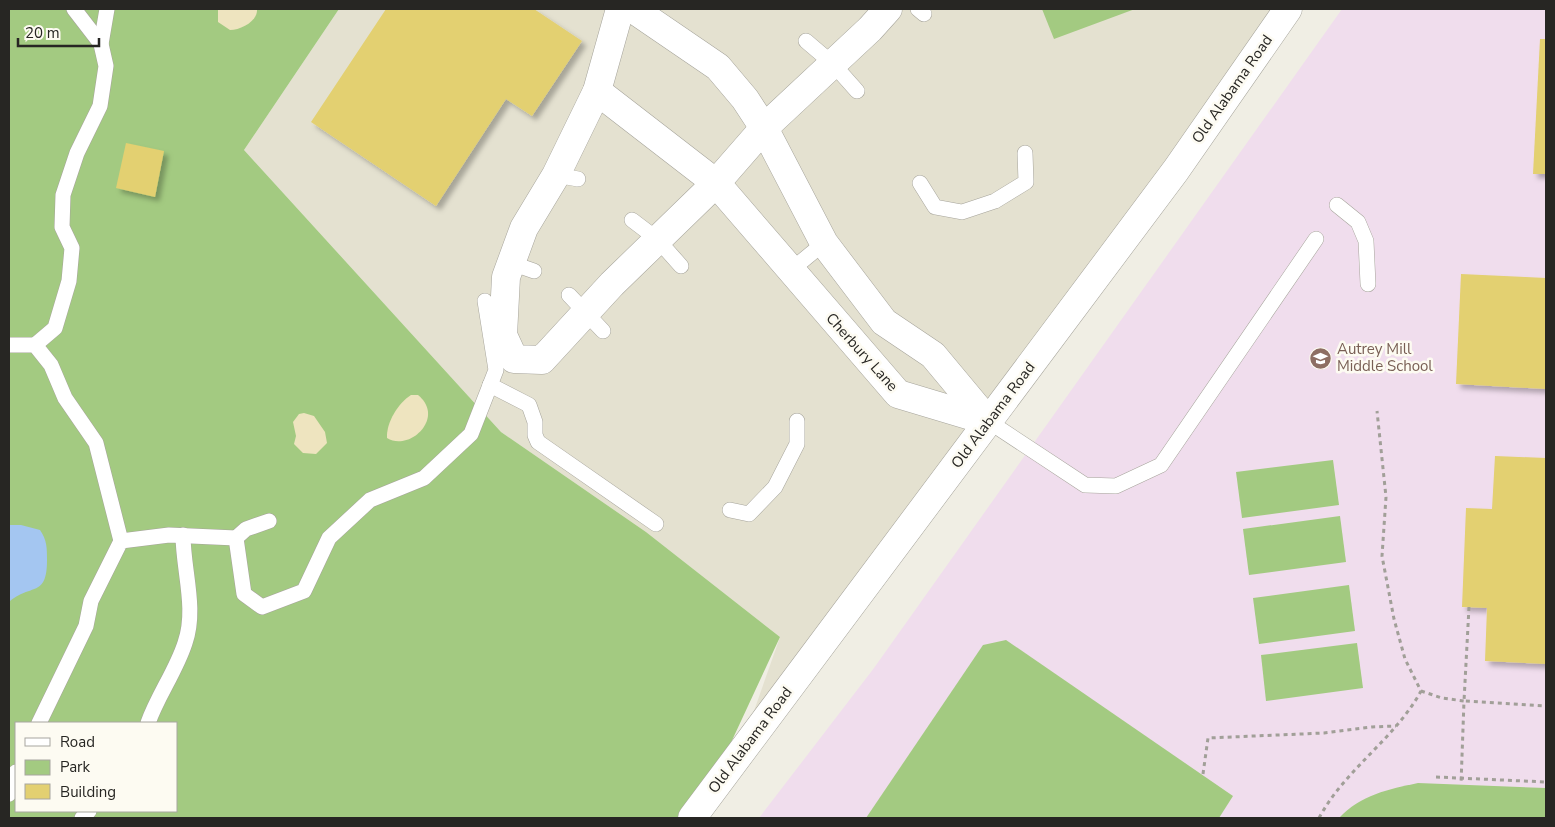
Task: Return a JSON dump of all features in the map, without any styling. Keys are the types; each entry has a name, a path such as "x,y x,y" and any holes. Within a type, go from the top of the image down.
{"street":[{"path":"620,9 598,91 567,177 524,228 522,267 506,276 503,335 514,359 542,360 657,240 716,183 764,128 833,64 888,9"},
{"path":"633,9 718,67 745,99 764,128 824,243 884,322 933,355 988,422"},
{"name":"Old Alabama Road","path":"692,818 1176,170 1288,9"},
{"name":"Cherbury Lane","path":"598,91 716,183 898,394 988,422"}],"lane":[{"path":"74,9 101,44"},
{"path":"9,346 36,345 55,328 69,281 72,248 62,227 62,194 77,153 100,106 106,66 101,44 107,9"},
{"path":"806,41 833,64 858,91"},
{"path":"920,182 935,207 962,212 995,201 1026,182 1025,153"},
{"path":"1337,205 1358,222 1366,241 1368,284"},
{"path":"632,220 657,240 681,266"},
{"path":"988,422 1085,485 1116,486 1161,465 1316,239"},
{"path":"790,271 824,243"},
{"path":"236,538 244,594 262,607 304,591 329,538 370,500 424,478 471,434 496,370 485,301"},
{"path":"36,345 51,365 65,398 96,443 121,541 90,601 86,626 39,722"},
{"path":"490,385 529,405 535,422 535,436 538,442 656,524"},
{"path":"730,510 749,514 775,486 797,444 797,421"},
{"path":"121,541 183,535 236,538 246,529 269,521"},
{"path":"148,722 155,703 186,642 189,616 183,535"},
{"path":"9,794 15,775"}],"path":[{"path":"1377,411 1386,497 1382,556 1394,619 1405,659 1422,690 1442,698 1464,701 1546,706"},
{"path":"1461,784 1469,607"},
{"path":"1319,818 1342,782 1412,708 1422,690"},
{"path":"1203,774 1208,738 1324,733 1372,726 1396,726"},
{"path":"1436,777 1546,782"}],"shaded area":[{"path":"339,9 1288,9 730,779 780,637 646,532 501,432 244,150"},
{"name":"Autrey Mill Middle School","path":"1342,9 1546,9 1546,818 759,818 874,668"}],"green space":[{"path":"9,9 339,9 244,150 501,432 646,532 780,637 696,818 9,818"},
{"path":"1042,9 1135,9 1054,39"},
{"path":"1333,460 1339,505 1242,518 1236,472"},
{"path":"1340,516 1346,562 1249,575 1243,529"},
{"path":"1349,585 1355,631 1259,644 1253,598"},
{"path":"1006,640 1233,796 1219,818 866,818 983,645"},
{"path":"1357,643 1363,688 1266,701 1261,655"},
{"path":"1418,783 1546,788 1546,818 1339,818 1347,810 1366,798"}],"sand":[{"path":"218,9 257,9 257,13 248,24 230,30 218,22"},
{"path":"411,395 418,395 426,404 428,413 426,422 414,437 396,441 387,438 388,426 394,414"},
{"path":"304,413 314,416 325,432 327,443 316,454 303,453 294,444 296,436 293,422 299,414"}],"water":[{"path":"9,525 21,525 40,530 46,544 47,560 46,572 41,585 17,596 9,602"}],"building":[{"path":"386,9 534,9 582,41 532,116 506,99 436,206 311,122"},
{"path":"1540,39 1546,39 1546,174 1533,174"},
{"path":"126,143 164,151 155,197 116,188"},
{"path":"1461,274 1546,278 1546,389 1456,384"},
{"path":"1495,456 1546,458 1546,664 1485,661 1487,608 1462,607 1466,508 1492,509"}],"place":[{"name":"Autrey Mill Middle School","path":"1321,358"}]}
